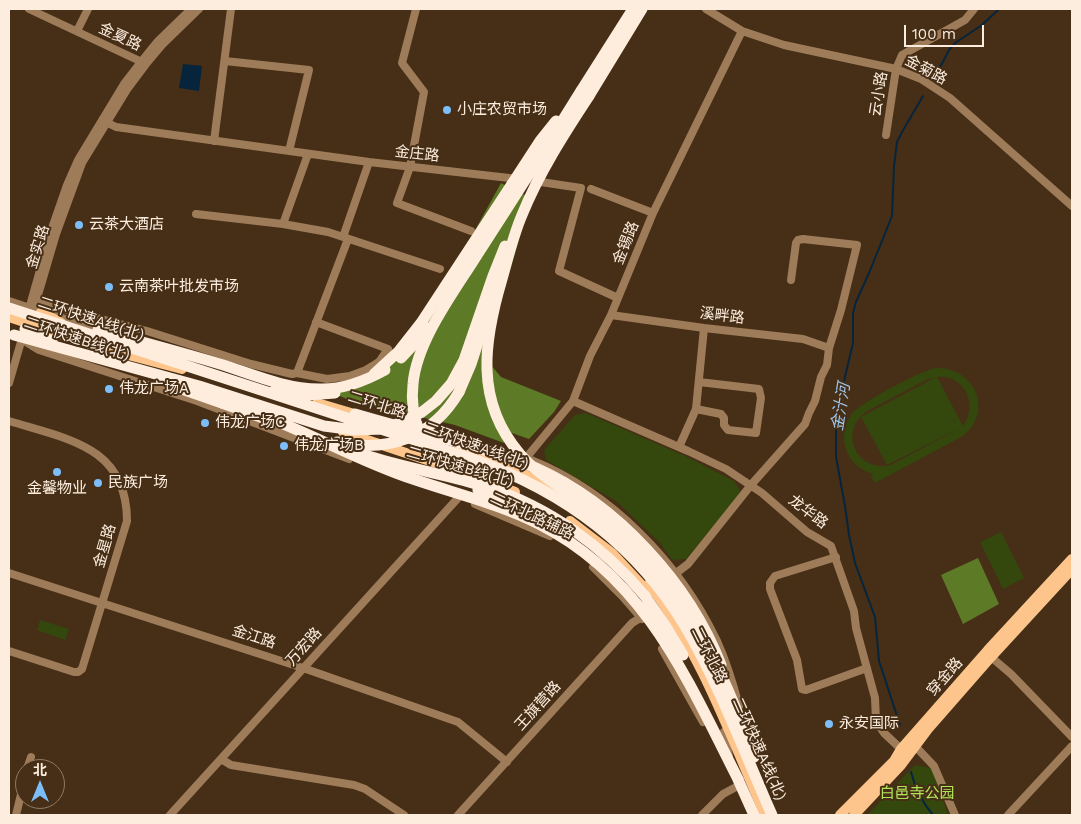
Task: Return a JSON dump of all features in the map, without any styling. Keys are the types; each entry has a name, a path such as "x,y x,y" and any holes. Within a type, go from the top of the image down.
{"highway":[{"path":"19,334 199,386 324,426 362,430 394,426 412,418 444,393 457,375 502,254 547,164 632,9"},
{"path":"10,305 174,350 285,384 320,389 337,388 372,377 408,352 423,336 449,300 642,9"},
{"path":"244,385 293,394 320,395 344,390 367,380 377,372 399,352 421,323 540,140 585,93"},
{"path":"19,334 70,349 94,351 332,441 373,446 406,440 438,419 453,402 466,375 528,201 547,164"},
{"path":"516,232 492,312 487,340 488,383 501,425 516,449 534,468 612,526 641,553 666,581 687,611 706,644 740,720"},
{"path":"449,300 424,345 414,376 412,391 413,407 420,434 429,450 449,471 576,547 602,567 629,595 654,624 681,667 738,784"},
{"name":"二环快速A线(北)","path":"10,305 473,459 522,478 567,503 596,524 625,550 651,578 672,606 703,660 772,815"},
{"name":"二环快速B线(北)","path":"19,334 188,391 362,455 488,487 532,506 565,524 613,562 638,588 659,615 688,667 738,784 754,815"},
{"path":"355,414 501,455 538,469 566,484 596,504 631,534 681,591 698,615 710,638 721,664 772,815"},
{"path":"295,428 390,470 502,508 548,529"}],"main road":[{"path":"35,308 57,319 84,340 94,351"},
{"name":"二环北路","path":"9,317 19,334"},
{"name":"二环北路","path":"9,324 19,334 94,351 150,361 303,399 355,414 432,438 505,465 545,485 580,510 602,530 630,560 667,610 692,651 761,815"},
{"name":"二环北路","path":"94,351 453,468 504,487 554,511 584,531 612,553 651,595 670,622 688,653 765,815"},
{"name":"穿金路","path":"840,815 894,761 901,749 1072,558"},
{"name":"穿金路","path":"854,815 901,765 991,657 1072,569"}],"street":[{"name":"金夏路","path":"28,9 144,63"},
{"path":"77,32 88,9"},
{"name":"金实路","path":"35,308 45,250 67,184 76,164 158,41 191,9"},
{"name":"金实路","path":"144,63 199,9"},
{"path":"214,141 231,9"},
{"path":"416,9 402,64 424,92 410,167 398,203 471,231"},
{"name":"金菊路","path":"706,9 742,31 784,45 896,69 920,79 950,98 1072,206"},
{"name":"云小路","path":"886,135 896,69 902,55 965,20 974,9"},
{"name":"金锡路","path":"526,458 573,401 590,356 611,315 653,213 742,31"},
{"path":"225,61 309,70 289,151"},
{"name":"金实路","path":"9,383 19,334 35,308 56,234 72,187 82,163 105,122"},
{"name":"金庄路","path":"105,122 116,127 214,141 581,188 559,270 618,298"},
{"path":"283,224 308,154"},
{"path":"297,373 346,238 369,162"},
{"path":"591,190 653,213"},
{"path":"196,214 283,224 328,232 440,269"},
{"path":"675,574 688,564 751,485 806,424 815,401 821,377 827,365 829,348 841,310 857,245 798,240 791,280"},
{"path":"10,305 22,302 27,297 38,262 45,250"},
{"path":"10,305 35,308 147,331 273,370 327,379 350,376 366,370 379,362 388,349 316,322"},
{"path":"35,308 244,385"},
{"name":"溪畔路","path":"611,315 803,339 829,348"},
{"path":"679,447 696,409 704,328"},
{"name":"二环北路辅路","path":"19,334 39,350 191,399 458,498 533,528 565,545 603,576 640,618 657,641 738,784 748,815"},
{"path":"696,409 721,414 724,418 725,427 728,430 756,433 761,398 759,389 699,382"},
{"name":"龙华路","path":"573,401 726,469 762,493 807,532 832,546 854,611 856,628 875,698 876,721 884,733 901,749"},
{"path":"355,414 459,438 526,458 566,477 605,503 640,534 675,574 700,610 723,654 749,743 761,777 778,815"},
{"name":"金星路","path":"9,421 74,441 97,453 113,471 122,486 127,503 127,521 82,669 78,672 68,670 9,652"},
{"name":"万宏路","path":"170,815 458,498"},
{"path":"836,556 775,576 770,583 770,589 797,660 802,689 806,690 867,668"},
{"name":"金江路","path":"9,573 303,668 458,722 507,762"},
{"name":"王旗营路","path":"458,815 632,623 640,618"},
{"path":"991,657 1011,674 1072,737"},
{"path":"702,815 723,794 738,784 730,770 726,731"},
{"path":"726,731 751,760 761,777"},
{"path":"915,746 934,766 955,815"},
{"path":"1008,815 1072,746"},
{"path":"221,759 231,765 354,785 365,789 404,815"}],"green space":[{"path":"501,183 531,198 492,333 490,364 501,377 561,401 554,412 529,439 509,432 504,443 455,425 351,401 331,392 364,376 425,321"},
{"path":"935,368 949,369 960,374 969,382 976,392 978,403 978,415 973,426 963,436 875,483 871,476 873,474 856,465 848,454 844,440 847,423 851,415 865,403 890,388","holes":["936,377 861,417 887,465 962,427 891,465 878,466 860,456 854,448 852,438 859,418 869,410 926,380","937,377 947,377 955,380 966,392 969,400 969,409 968,418 963,426"]},
{"path":"586,413 685,456 734,481 741,492 686,559 672,560 660,543 616,501 546,460 544,450 575,415"},
{"path":"1001,532 1024,578 1003,589 980,542"},
{"path":"978,558 999,604 963,624 941,575"},
{"path":"40,620 69,629 65,640 37,630"},
{"name":"白邑寺公园","path":"915,765 932,768 948,815 867,815"}],"water":[{"path":"183,64 202,66 199,91 179,88"}],"waterway":[{"name":"金汁河","path":"935,77 949,50 955,43 982,25 999,9"},
{"name":"金汁河","path":"900,725 879,661 875,617 855,563 849,535 836,457 836,415 853,343 853,313 856,302 892,216 897,142 923,96"},
{"name":"金汁河","path":"911,772 919,795 933,815"}],"place":[{"name":"小庄农贸市场","path":"447,110"},
{"name":"云茶大酒店","path":"79,225"},
{"name":"云南茶叶批发市场","path":"109,287"},
{"name":"伟龙广场A","path":"109,389"},
{"name":"伟龙广场C","path":"205,423"},
{"name":"伟龙广场B","path":"284,446"},
{"name":"金馨物业","path":"57,472"},
{"name":"民族广场","path":"98,483"},
{"name":"永安国际","path":"829,724"}]}
